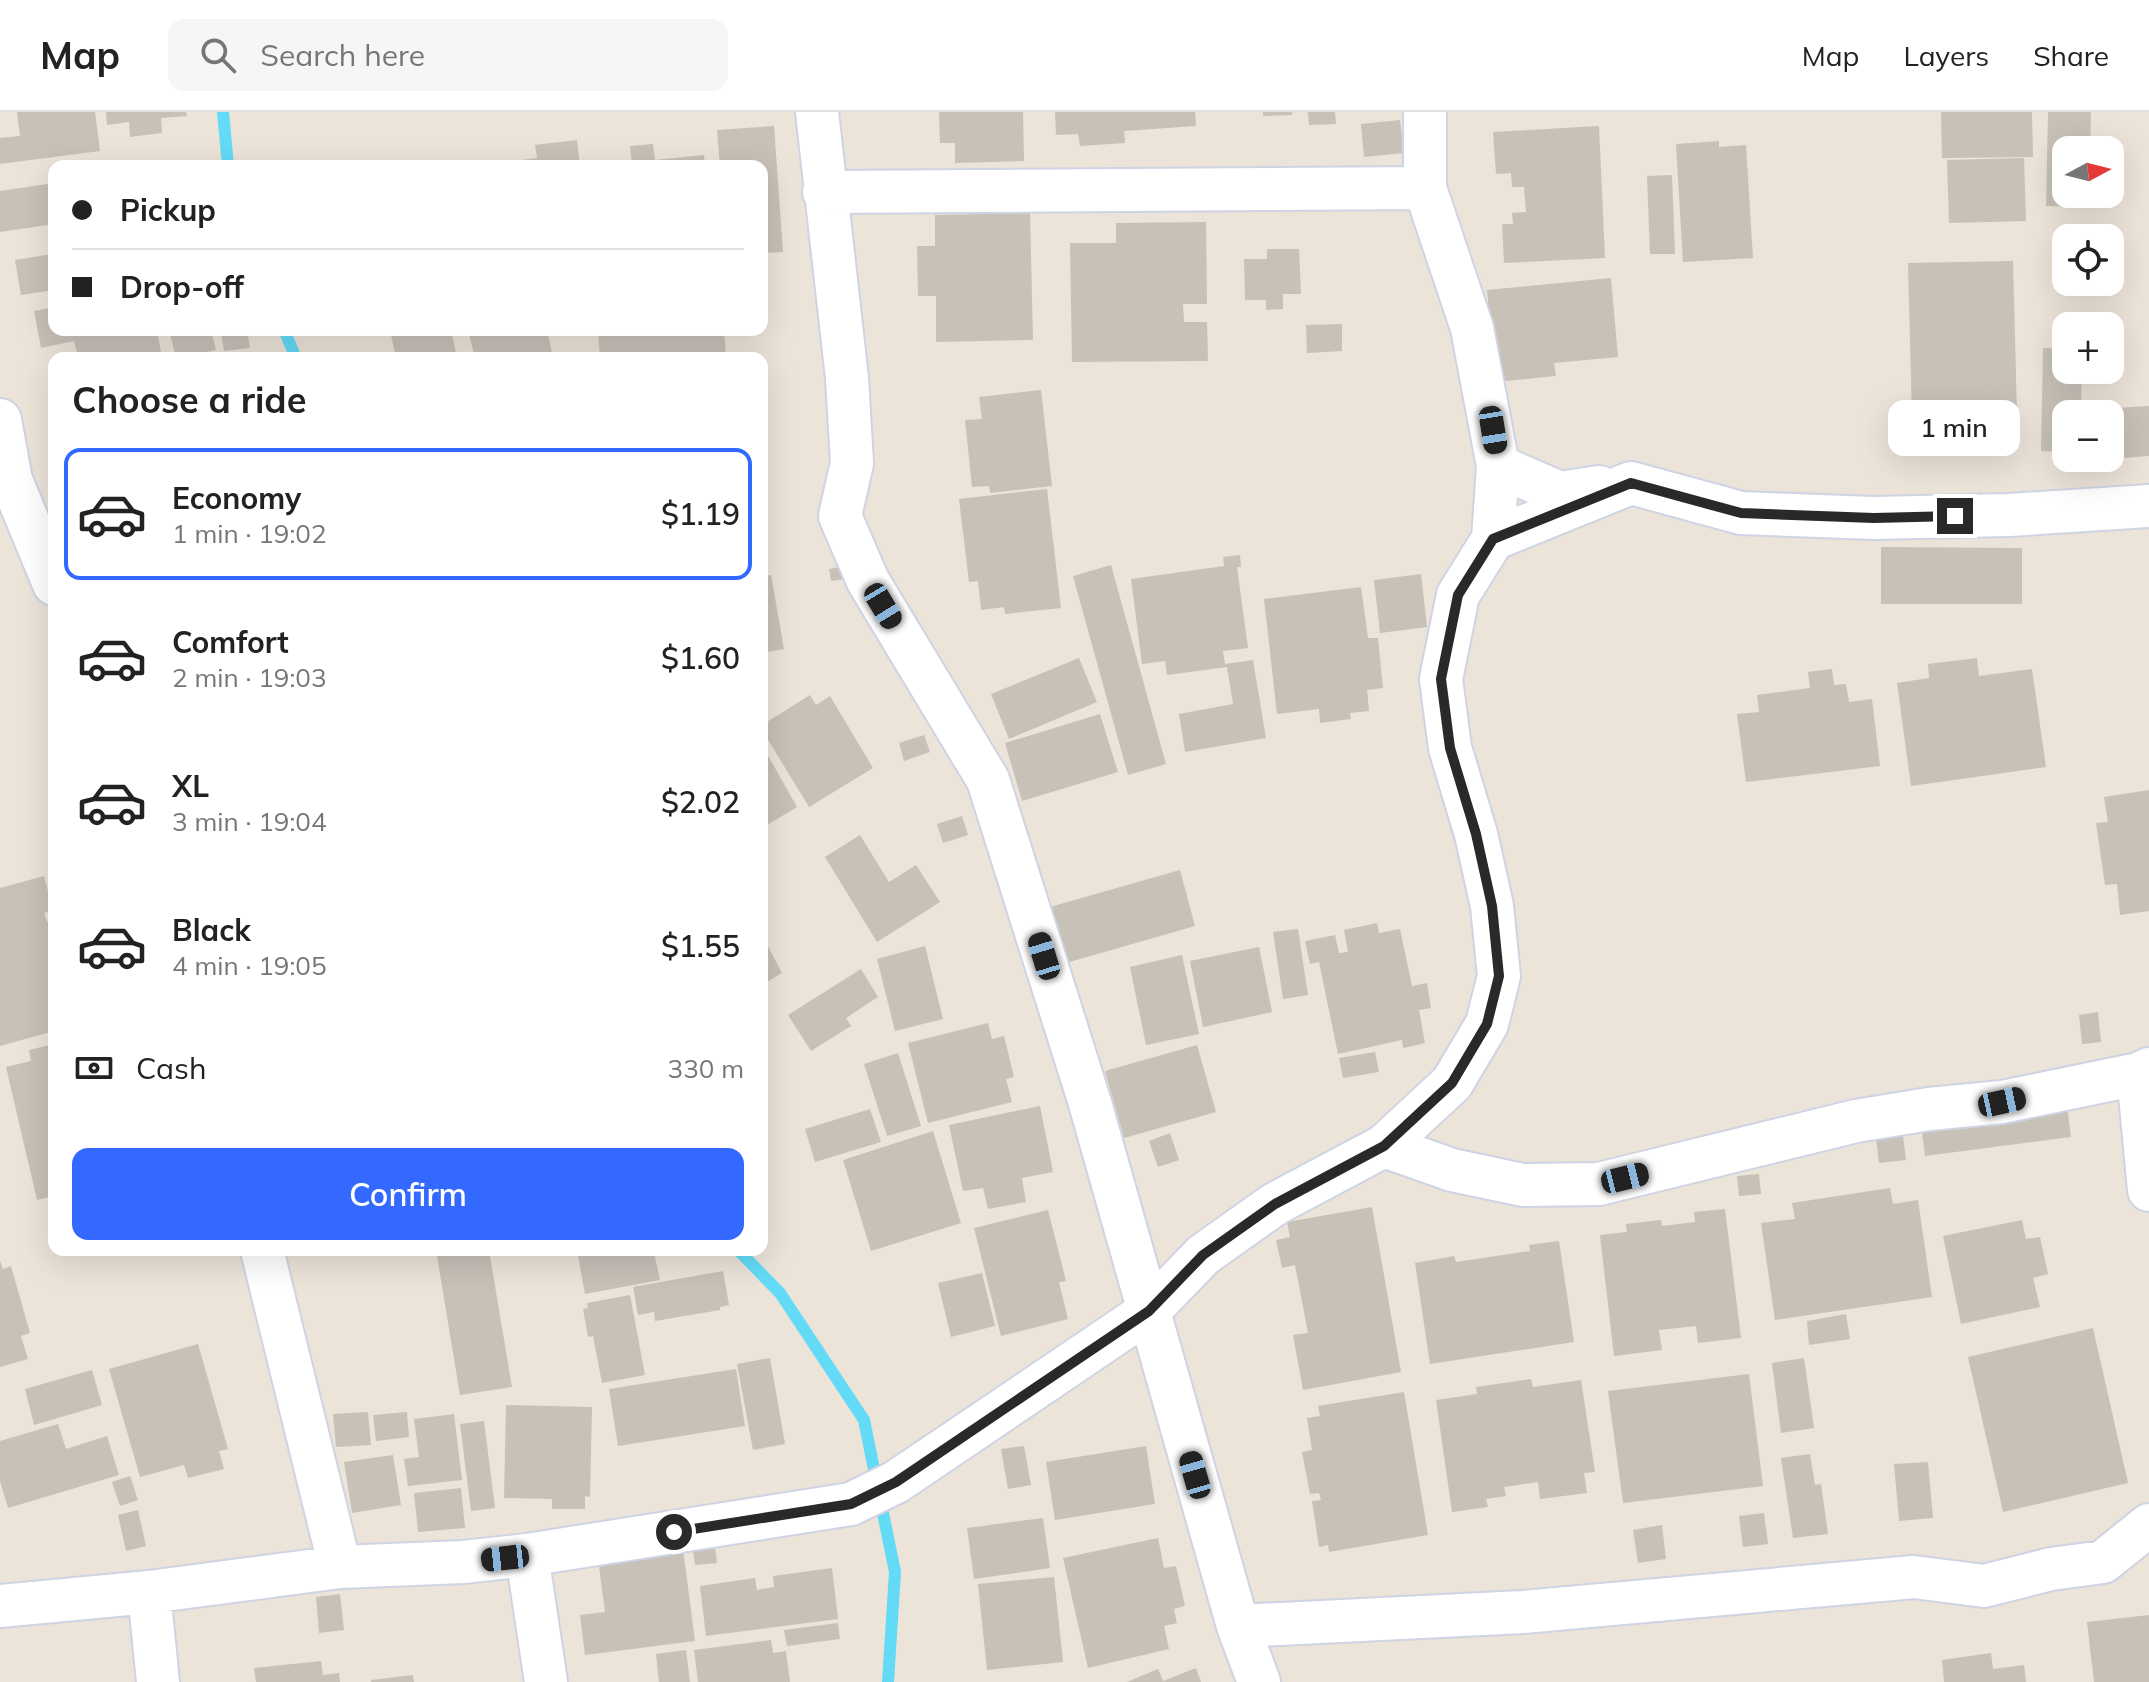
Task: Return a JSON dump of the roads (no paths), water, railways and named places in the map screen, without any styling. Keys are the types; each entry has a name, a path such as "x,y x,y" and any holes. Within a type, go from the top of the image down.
{"street":[{"path":"817,112 847,378 852,463 840,516 868,581 988,780 1090,1103 1238,1626 1259,1682"},
{"path":"0,1606 149,1592 340,1567 463,1562 527,1555 851,1504 896,1482 1149,1311 1203,1255 1263,1212 1384,1146 1452,1083 1487,1024 1499,976 1492,906 1476,834 1450,748 1441,679 1458,595 1493,539 1498,466 1472,328 1425,188 1425,112"},
{"path":"824,192 1425,188"},
{"path":"0,420 6,482 48,571"},
{"path":"1498,466 1560,493 1631,483 1741,513 1874,518 2009,515 2149,506"},
{"path":"1493,539 1631,483"},
{"path":"1384,1146 1452,1170 1523,1185 1599,1184 1856,1121 2002,1102 2144,1072 2149,1190"},
{"path":"263,1256 340,1567"},
{"path":"1238,1626 1523,1612 1914,1577 1984,1586 2051,1569 2103,1562 2149,1525"},
{"path":"527,1555 546,1682"},
{"path":"149,1592 158,1682"}],"waterway":[{"path":"223,112 227,160"},
{"path":"287,336 293,352"},
{"path":"744,1256 780,1293 864,1420 895,1572 888,1682"}]}
